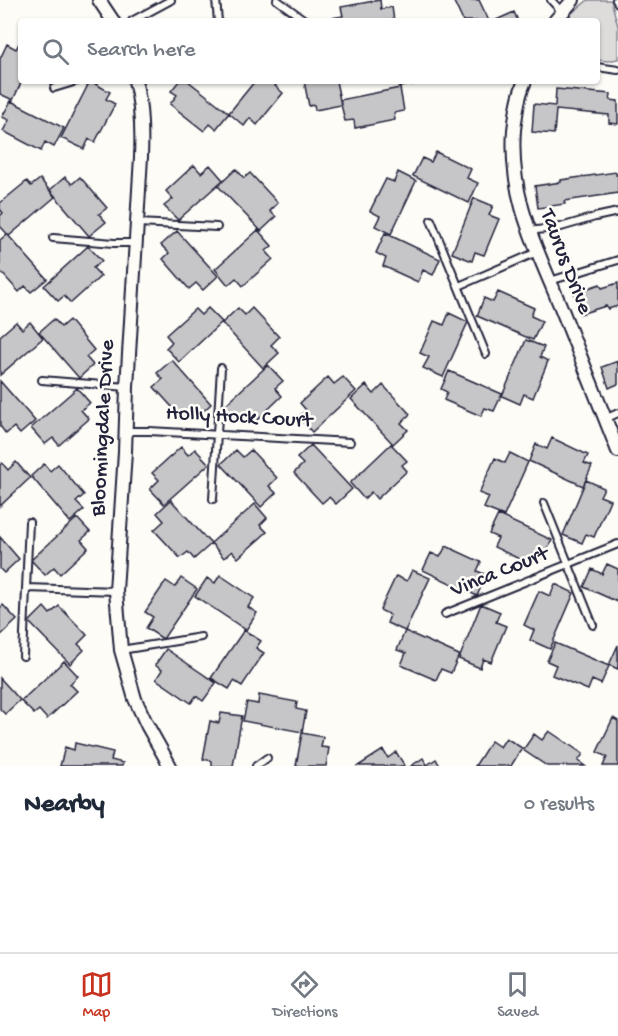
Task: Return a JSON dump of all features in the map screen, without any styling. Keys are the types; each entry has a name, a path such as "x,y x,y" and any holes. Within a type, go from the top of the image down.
{"street":[{"path":"99,0 111,18"},
{"path":"558,17 573,0"},
{"name":"Bloomingdale Drive","path":"136,84 142,128 116,591 121,650 127,675 147,725 170,766"},
{"name":"Taurus Drive","path":"524,84 516,114 513,165 518,196 537,252 618,451"}],"lane":[{"path":"138,18 171,0"},
{"path":"216,0 218,18"},
{"path":"277,0 302,18"},
{"path":"551,0 558,17"},
{"path":"600,67 618,70"},
{"path":"54,88 67,84"},
{"path":"529,231 561,227 618,212"},
{"path":"431,219 486,354"},
{"path":"138,223 217,227"},
{"path":"53,238 136,243"},
{"path":"459,286 537,252"},
{"path":"550,281 618,260"},
{"path":"213,499 220,368"},
{"path":"42,380 127,387"},
{"path":"605,419 618,413"},
{"name":"Holly Hock Court","path":"126,431 350,442"},
{"path":"544,503 593,625"},
{"path":"23,656 29,522"},
{"name":"Vinca Court","path":"445,614 618,544"},
{"path":"27,588 116,591"},
{"path":"121,650 201,637"},
{"path":"256,766 267,758"}],"shaded area":[{"path":"588,0 611,0 618,26 618,59 600,60 600,18 568,18"}],"building":[{"path":"380,0 381,9 392,7 394,18 332,18 343,16 341,7"},
{"path":"453,0 479,0 488,18 462,18"},
{"path":"514,12 517,18 501,18"},
{"path":"7,44 16,49 18,45 18,84 21,84 13,100 0,94 0,59"},
{"path":"88,84 95,84 110,92 106,99 115,104 95,142 89,139 84,149 61,138"},
{"path":"177,84 192,84 229,113 216,129 210,124 204,131 170,104 177,95 171,91"},
{"path":"253,84 277,84 275,86 283,93 257,125 250,118 244,126 229,113"},
{"path":"305,84 337,84 341,105 315,110 314,105 309,106"},
{"path":"398,84 415,84 399,87"},
{"path":"400,88 404,111 394,113 395,120 355,128 354,120 345,121 340,100"},
{"path":"556,89 611,94 610,100 618,101 618,124 609,123 609,115 556,110 554,134 532,132 534,104 555,106"},
{"path":"11,101 64,128 54,147 45,142 41,151 3,131 9,120 2,117"},
{"path":"436,152 471,169 467,178 478,183 469,203 413,176 422,158 431,162"},
{"path":"194,165 201,173 210,165 223,180 178,220 164,206 173,199 166,191"},
{"path":"236,169 244,178 250,173 278,203 270,211 276,217 261,231 218,186"},
{"path":"398,172 416,181 391,234 375,226 380,216 370,211 386,179 394,182"},
{"path":"616,172 618,193 564,201 565,204 538,208 535,186"},
{"path":"65,177 72,184 80,177 107,208 99,214 106,222 89,236 50,190"},
{"path":"40,179 55,197 9,236 0,226 0,216 3,213 0,203 27,181 31,186"},
{"path":"474,198 493,206 489,215 499,219 484,255 475,252 472,261 452,253"},
{"path":"258,230 272,246 266,251 273,259 243,286 236,278 228,285 215,269"},
{"path":"177,231 218,276 203,290 196,283 189,289 163,259 169,253 161,245"},
{"path":"385,233 440,259 433,275 423,270 418,282 383,266 386,258 376,253"},
{"path":"7,234 47,279 31,292 25,286 19,292 0,271 0,240"},
{"path":"88,246 102,261 93,268 101,276 71,303 64,296 58,301 44,286"},
{"path":"618,283 618,306 608,309 606,306 580,314 574,293 600,284 602,288"},
{"path":"498,292 534,308 531,316 542,321 533,340 477,316 484,298 493,302"},
{"path":"208,308 222,322 179,362 166,348 172,342 166,335 195,309 201,315"},
{"path":"238,308 245,315 252,308 279,337 271,345 279,353 263,368 222,323"},
{"path":"449,313 468,322 443,377 423,368 429,357 420,353 434,321 444,325"},
{"path":"54,319 61,327 69,320 94,350 86,357 93,365 79,378 39,332"},
{"path":"16,322 22,329 30,322 43,338 0,375 0,336"},
{"path":"526,340 544,347 540,357 548,361 533,398 524,394 520,404 502,396"},
{"path":"172,360 211,404 195,419 189,412 182,418 154,387 163,379 157,373"},
{"path":"618,361 618,384 609,388 602,367"},
{"path":"268,365 283,381 275,388 282,396 253,424 245,415 238,422 224,406"},
{"path":"449,371 502,394 494,411 485,408 481,416 444,400 447,392 441,389"},
{"path":"328,377 334,384 343,377 356,391 312,432 298,417 306,410 300,403"},
{"path":"0,381 35,421 20,434 14,427 6,434 0,426"},
{"path":"366,385 374,394 383,385 410,414 401,423 408,430 393,444 351,399"},
{"path":"77,388 90,403 81,410 89,419 59,445 53,438 45,444 31,428"},
{"path":"552,438 588,455 584,463 592,466 583,486 529,461 536,444 547,449"},
{"path":"391,444 407,461 402,465 407,471 377,499 371,492 364,499 350,483"},
{"path":"311,445 352,489 336,504 329,497 322,503 294,473 303,464 297,458"},
{"path":"181,447 188,455 195,449 209,464 164,504 150,489 159,480 152,473"},
{"path":"236,450 243,457 251,450 277,478 269,486 276,493 261,507 221,464"},
{"path":"510,453 528,462 504,516 484,508 489,497 479,493 495,458 505,463"},
{"path":"16,462 30,478 0,506 0,465 2,463 8,470"},
{"path":"44,464 50,471 58,464 84,495 76,502 84,510 70,522 31,476"},
{"path":"586,480 604,488 600,496 610,500 594,537 586,534 582,543 563,535"},
{"path":"171,500 211,544 194,559 188,552 180,558 154,530 164,521 157,513"},
{"path":"255,504 267,518 260,525 267,532 238,558 232,551 224,558 211,543"},
{"path":"498,515 552,540 543,558 534,554 530,564 494,547 498,538 489,534"},
{"path":"77,518 90,532 81,540 88,548 60,574 54,567 45,575 31,560"},
{"path":"0,537 19,559 4,573 0,569"},
{"path":"446,546 481,562 477,571 486,575 477,596 423,570 431,553 440,557"},
{"path":"607,564 618,569 618,602 584,587 592,569 602,574"},
{"path":"412,570 430,578 405,631 387,623 390,615 380,610 396,576 407,581"},
{"path":"220,575 254,598 248,607 257,613 246,630 195,596 207,578 215,583"},
{"path":"181,578 197,589 163,639 146,628 153,617 145,612 166,581 175,587"},
{"path":"555,584 574,593 550,649 530,640 534,630 524,625 539,591 550,596"},
{"path":"481,604 500,612 496,622 506,626 491,662 483,659 480,668 459,659"},
{"path":"3,605 17,620 0,636 0,608"},
{"path":"59,606 87,635 78,644 84,650 70,664 29,622 44,607 50,614"},
{"path":"244,630 261,641 256,648 264,653 242,686 234,681 229,689 211,678"},
{"path":"405,631 459,655 451,673 441,669 436,680 401,665 406,653 397,650"},
{"path":"555,643 609,666 601,684 592,680 588,690 552,675 556,665 547,661"},
{"path":"618,645 618,669 609,665"},
{"path":"166,649 216,683 203,701 196,696 191,703 156,679 162,670 155,665"},
{"path":"64,661 78,676 70,684 77,691 47,719 39,710 34,714 21,701"},
{"path":"0,678 20,700 5,714 0,709"},
{"path":"259,695 297,702 296,709 306,711 302,732 243,721 247,702 258,704"},
{"path":"221,713 242,716 233,766 212,766 212,761 203,759 210,721 219,723"},
{"path":"613,718 618,721 618,766 603,766 607,757 597,752"},
{"path":"549,731 583,754 578,761 585,766 547,766 523,750 534,734 542,740"},
{"path":"302,733 323,737 321,747 329,748 326,766 296,766"},
{"path":"506,738 522,748 511,766 475,766 491,741 500,747"},
{"path":"75,743 113,752 111,760 123,763 122,766 60,766 65,747 74,750"},
{"path":"383,750 388,758 396,752 405,766 358,766"},
{"path":"423,758 427,765 436,759 440,766 411,766"}]}
